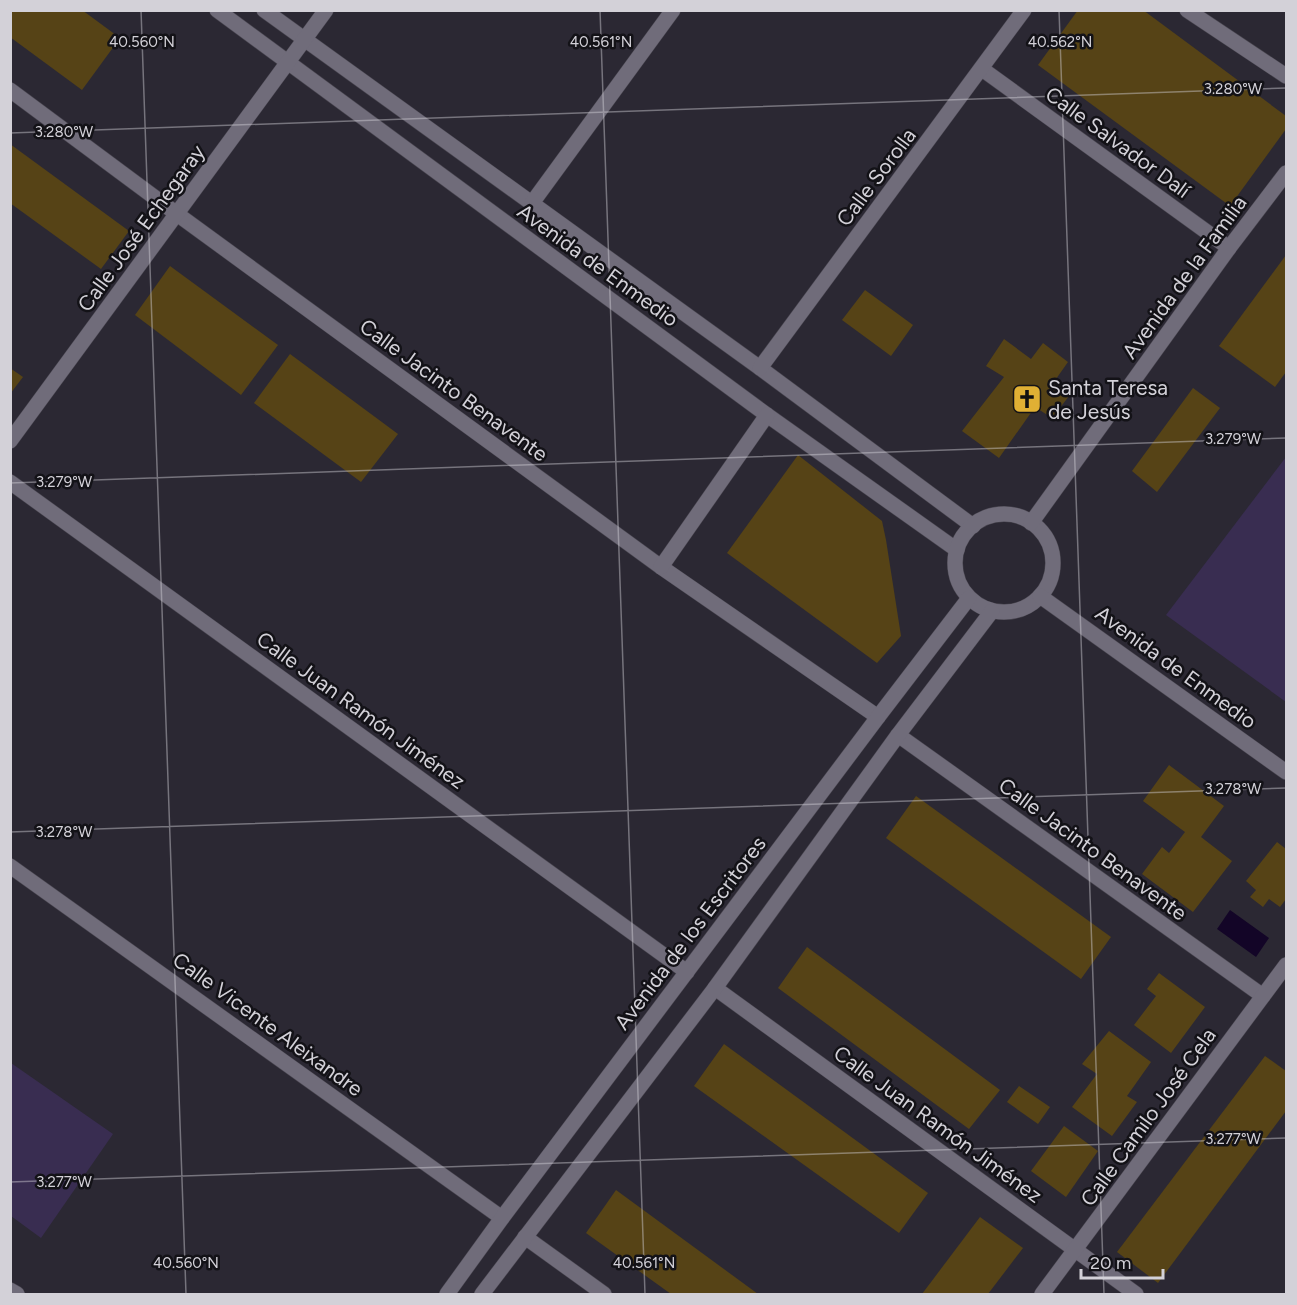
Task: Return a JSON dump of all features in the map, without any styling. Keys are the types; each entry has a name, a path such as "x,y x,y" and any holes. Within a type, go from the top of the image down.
{"street":[{"name":"Avenida de Enmedio","path":"217,10 767,415 957,550"},
{"name":"Avenida de Enmedio","path":"264,10 760,368 973,526"},
{"name":"Calle José Echegaray","path":"10,441 326,10"},
{"path":"532,203 673,10"},
{"name":"Calle Sorolla","path":"760,368 1024,10"},
{"path":"1187,10 1287,76"},
{"name":"Calle Salvador Dalí","path":"982,69 1229,248"},
{"name":"Calle Jacinto Benavente","path":"10,90 661,567 878,717"},
{"name":"Avenida de la Familia","path":"1031,523 1229,248 1287,173"},
{"path":"661,567 767,415"},
{"name":"Calle Juan Ramón Jiménez","path":"10,482 687,972"},
{"path":"1001,514 1017,516 1031,523 1050,547 1053,563 1047,586 1030,605 1021,609 1007,612 992,611 980,606 969,598 957,576 955,563 957,550 963,537 973,526 986,518 1001,514"},
{"name":"Avenida de Enmedio","path":"1040,596 1287,772"},
{"name":"Avenida de los Escritores","path":"447,1294 969,598"},
{"path":"482,1294 715,988 898,735 992,611"},
{"name":"Calle Jacinto Benavente","path":"898,735 1263,996"},
{"name":"Calle Vicente Aleixandre","path":"10,866 502,1218"},
{"name":"Calle Camilo José Cela","path":"1042,1294 1287,964"},
{"name":"Calle Juan Ramón Jiménez","path":"715,988 1136,1294"},
{"path":"525,1238 604,1294"},
{"path":"10,1290 17,1294"}],"shaded area":[{"path":"1286,457 1286,702 1166,615"},
{"path":"1230,910 1269,938 1256,957 1217,929"},
{"path":"11,1063 113,1134 41,1238 11,1216"}],"building":[{"path":"10,10 82,10 120,38 82,90 10,37"},
{"path":"1078,10 1143,10 1286,116 1286,129 1230,206 1038,65"},
{"path":"10,144 129,231 101,269 10,203"},
{"path":"1286,255 1286,372 1275,387 1219,346"},
{"path":"170,266 278,345 241,395 135,315"},
{"path":"865,290 913,325 891,356 842,320"},
{"name":"Santa Teresa de Jesús","path":"1004,339 1031,359 1043,343 1068,362 1056,379 1073,391 1052,418 1035,407 999,458 962,431 1004,377 986,366"},
{"path":"290,354 398,434 361,482 254,403"},
{"path":"10,368 23,377 10,394"},
{"path":"1193,388 1220,408 1157,492 1132,471"},
{"path":"798,455 882,521 901,636 877,663 727,553"},
{"path":"1169,765 1224,806 1201,837 1232,861 1193,912 1142,874 1162,847 1169,853 1185,832 1143,801"},
{"path":"916,796 1111,937 1081,979 886,838"},
{"path":"1277,842 1286,849 1286,899 1280,907 1269,899 1263,907 1250,897 1256,890 1246,881"},
{"path":"807,947 1000,1090 969,1129 778,988"},
{"path":"1159,973 1205,1007 1171,1053 1134,1025 1156,996 1147,989"},
{"path":"1109,1031 1151,1062 1127,1096 1137,1102 1112,1136 1072,1107 1097,1074 1082,1064"},
{"path":"724,1044 928,1193 899,1233 694,1086"},
{"path":"1265,1056 1286,1071 1286,1111 1158,1283 1117,1252"},
{"path":"1019,1086 1050,1107 1038,1124 1007,1102"},
{"path":"1064,1126 1098,1151 1066,1197 1031,1171"},
{"path":"616,1190 758,1294 671,1294 586,1233"},
{"path":"980,1217 1023,1248 988,1294 922,1294"}],"place":[{"name":"Santa Teresa de Jesús","path":"1027,399"}]}
